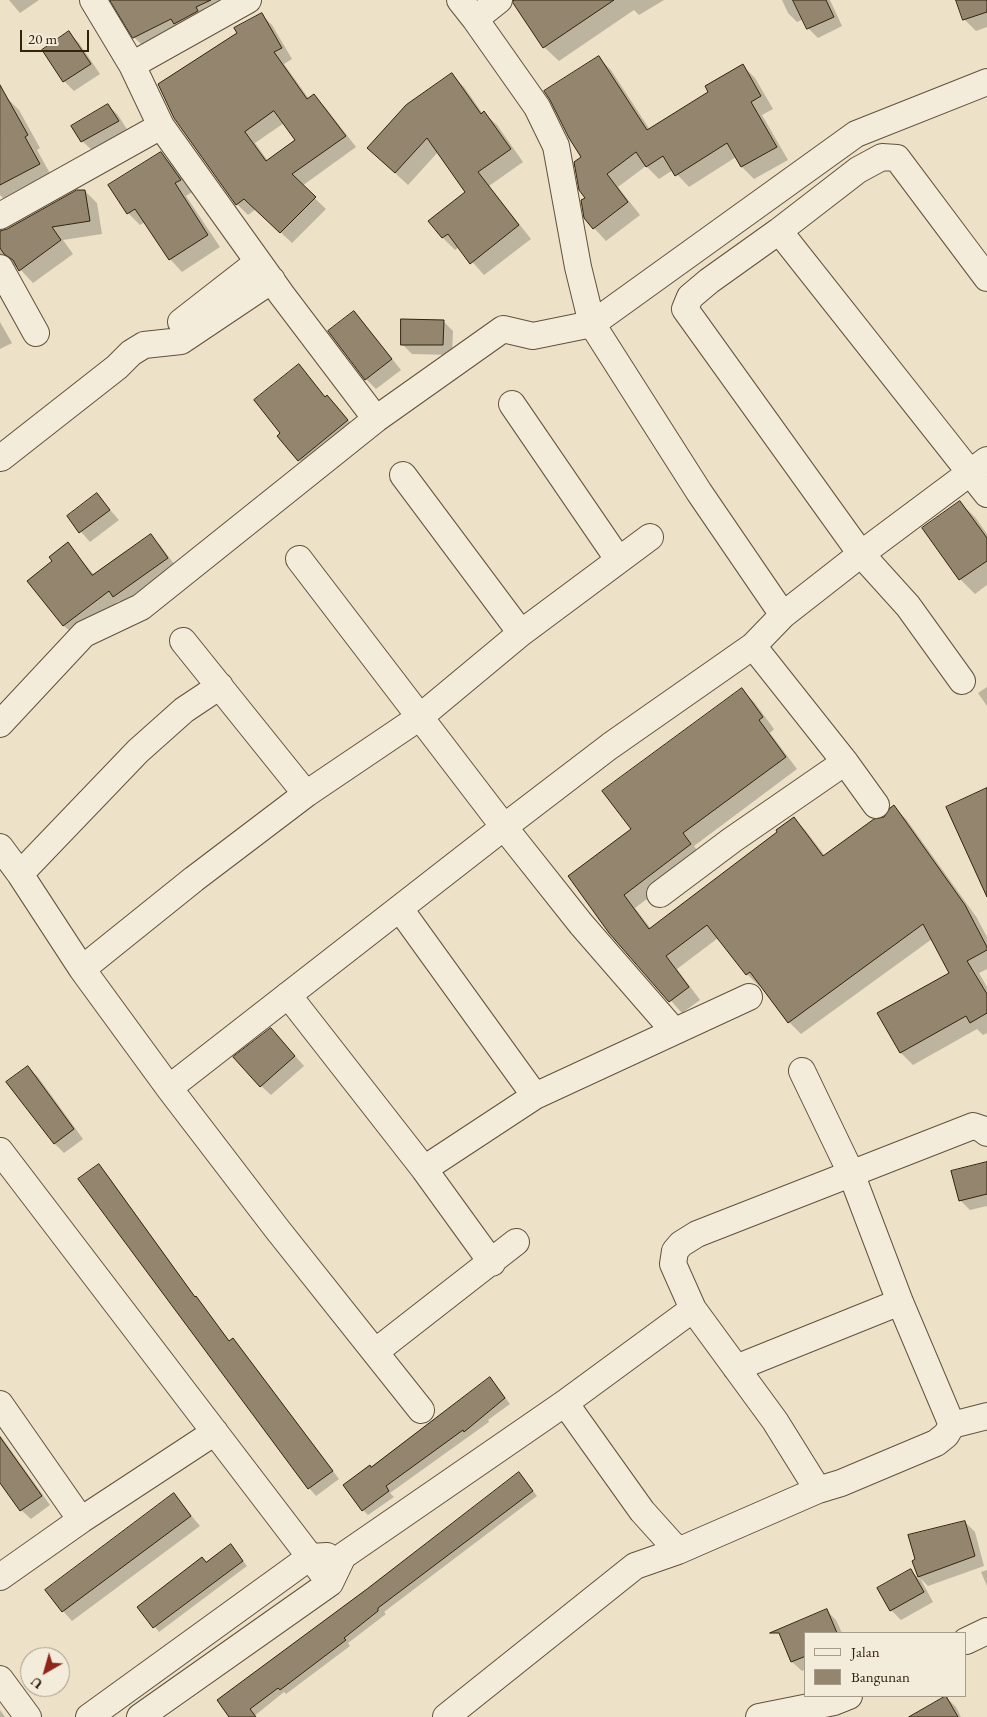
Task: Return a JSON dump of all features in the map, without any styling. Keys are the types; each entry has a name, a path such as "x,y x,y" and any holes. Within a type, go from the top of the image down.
{"street":[{"path":"93,0 132,65 162,126 265,271 376,419"},
{"path":"132,65 248,0"},
{"path":"499,0 467,10 537,107 556,146 578,267 592,324 699,492 783,615"},
{"path":"0,724 84,634 141,607 376,419 503,329 533,336 592,324 856,134 987,82"},
{"path":"0,216 162,126"},
{"path":"962,681 908,606 861,554 684,310 690,297 708,281 858,170 882,157 889,156 897,158 987,278"},
{"path":"779,230 978,466 987,494"},
{"path":"0,268 36,333"},
{"path":"181,322 265,271"},
{"path":"1,458 117,367 130,353 144,345 182,342 265,271"},
{"path":"512,404 618,560"},
{"path":"169,1088 610,746 753,646 783,615 978,466"},
{"path":"403,475 522,633"},
{"path":"82,969 194,879 306,794 420,717 522,633 650,537"},
{"path":"299,559 504,827 581,924 674,1031"},
{"path":"183,641 306,794"},
{"path":"753,646 845,762 876,805"},
{"path":"20,874 138,751 184,710 220,686"},
{"path":"660,894 732,840 845,762"},
{"path":"0,847 20,874 82,969 169,1088 271,1222 421,1410"},
{"path":"400,909 535,1096"},
{"path":"288,995 424,1169 492,1263"},
{"path":"424,1169 535,1096 750,997"},
{"path":"802,1071 851,1174 900,1302 952,1425"},
{"path":"818,1490 776,1421 693,1309 673,1264 676,1252 681,1244 697,1234 973,1126 982,1128 987,1133"},
{"path":"0,1151 330,1583"},
{"path":"375,1352 492,1263 516,1242"},
{"path":"736,1368 900,1302"},
{"path":"157,1712 330,1583 343,1556 565,1403 693,1309"},
{"path":"565,1403 642,1511 678,1551"},
{"path":"0,1404 81,1520"},
{"path":"446,1717 634,1566 678,1551 818,1490 841,1484 936,1443 946,1435 952,1425 987,1416"},
{"path":"0,1577 81,1520 215,1432"},
{"path":"89,1717 310,1557 343,1556"},
{"path":"967,1641 987,1631"},
{"path":"0,1679 28,1717"},
{"path":"759,1717 834,1702 846,1697"}],"building":[{"path":"110,0 211,0 196,7 198,11 174,24 171,19 133,38"},
{"path":"514,0 614,0 543,48 513,3"},
{"path":"793,0 826,0 834,17 807,29"},
{"path":"956,0 987,0 987,12 963,20"},
{"path":"262,13 282,48 274,52 307,99 314,94 346,136 292,174 316,197 280,233 244,199 236,205 174,118 158,84 237,33 234,28","holes":["274,111 295,140 266,161 245,132"]},
{"path":"69,31 91,64 63,82 42,50"},
{"path":"599,56 647,130 708,92 705,86 743,64 761,96 751,102 777,147 741,167 727,143 675,176 663,156 646,167 636,152 607,174 628,202 593,229 584,218 581,200 585,198 579,190 574,162 581,157 544,91"},
{"path":"452,73 481,114 484,111 511,149 478,172 519,225 470,264 448,234 442,238 428,221 465,192 427,138 395,173 367,148 406,105"},
{"path":"0,85 28,135 25,137 40,164 0,185"},
{"path":"108,104 119,121 81,142 71,126"},
{"path":"161,152 181,180 175,183 208,235 169,260 135,209 127,214 108,185"},
{"path":"77,190 85,190 90,221 52,227 61,240 19,271 13,260 4,254 0,248 0,231 7,229"},
{"path":"354,311 392,359 365,380 328,331"},
{"path":"401,319 444,320 443,345 401,345"},
{"path":"299,364 325,397 327,395 348,420 298,461 277,436 280,433 254,400"},
{"path":"97,493 110,510 79,533 67,516"},
{"path":"960,501 987,538 987,561 959,580 922,528"},
{"path":"151,534 168,558 113,597 109,591 63,626 27,581 52,561 49,557 68,542 92,575"},
{"path":"742,688 763,717 759,720 786,757 683,833 691,844 624,895 649,929 794,817 823,856 874,819 884,817 894,805 965,905 987,947 987,950 967,961 987,994 987,1013 970,1023 966,1016 900,1053 877,1013 949,973 923,924 788,1023 750,972 746,975 707,925 666,956 689,987 669,1002 609,933 568,876 631,829 602,791"},
{"path":"987,788 987,897 946,807"},
{"path":"271,1028 295,1056 260,1087 233,1057"},
{"path":"28,1066 74,1129 54,1144 6,1082"},
{"path":"987,1162 987,1194 959,1201 951,1171"},
{"path":"99,1164 195,1297 229,1341 233,1338 333,1471 308,1489 78,1179"},
{"path":"490,1377 505,1398 464,1432 463,1430 386,1486 389,1491 362,1511 343,1485 370,1465 371,1467"},
{"path":"0,1437 42,1496 20,1511 0,1483"},
{"path":"519,1472 533,1491 378,1608 378,1611 344,1638 346,1640 280,1690 278,1688 250,1709 256,1717 229,1717 217,1700 367,1589"},
{"path":"174,1493 191,1516 62,1612 45,1590"},
{"path":"965,1521 975,1556 918,1577 912,1561 915,1559 908,1535"},
{"path":"231,1544 243,1561 153,1628 137,1607 202,1557 206,1562"},
{"path":"911,1569 924,1592 890,1611 877,1588"},
{"path":"827,1609 837,1632 804,1632 804,1657 791,1662 779,1633 770,1633"},
{"path":"947,1697 958,1717 909,1717"}]}
